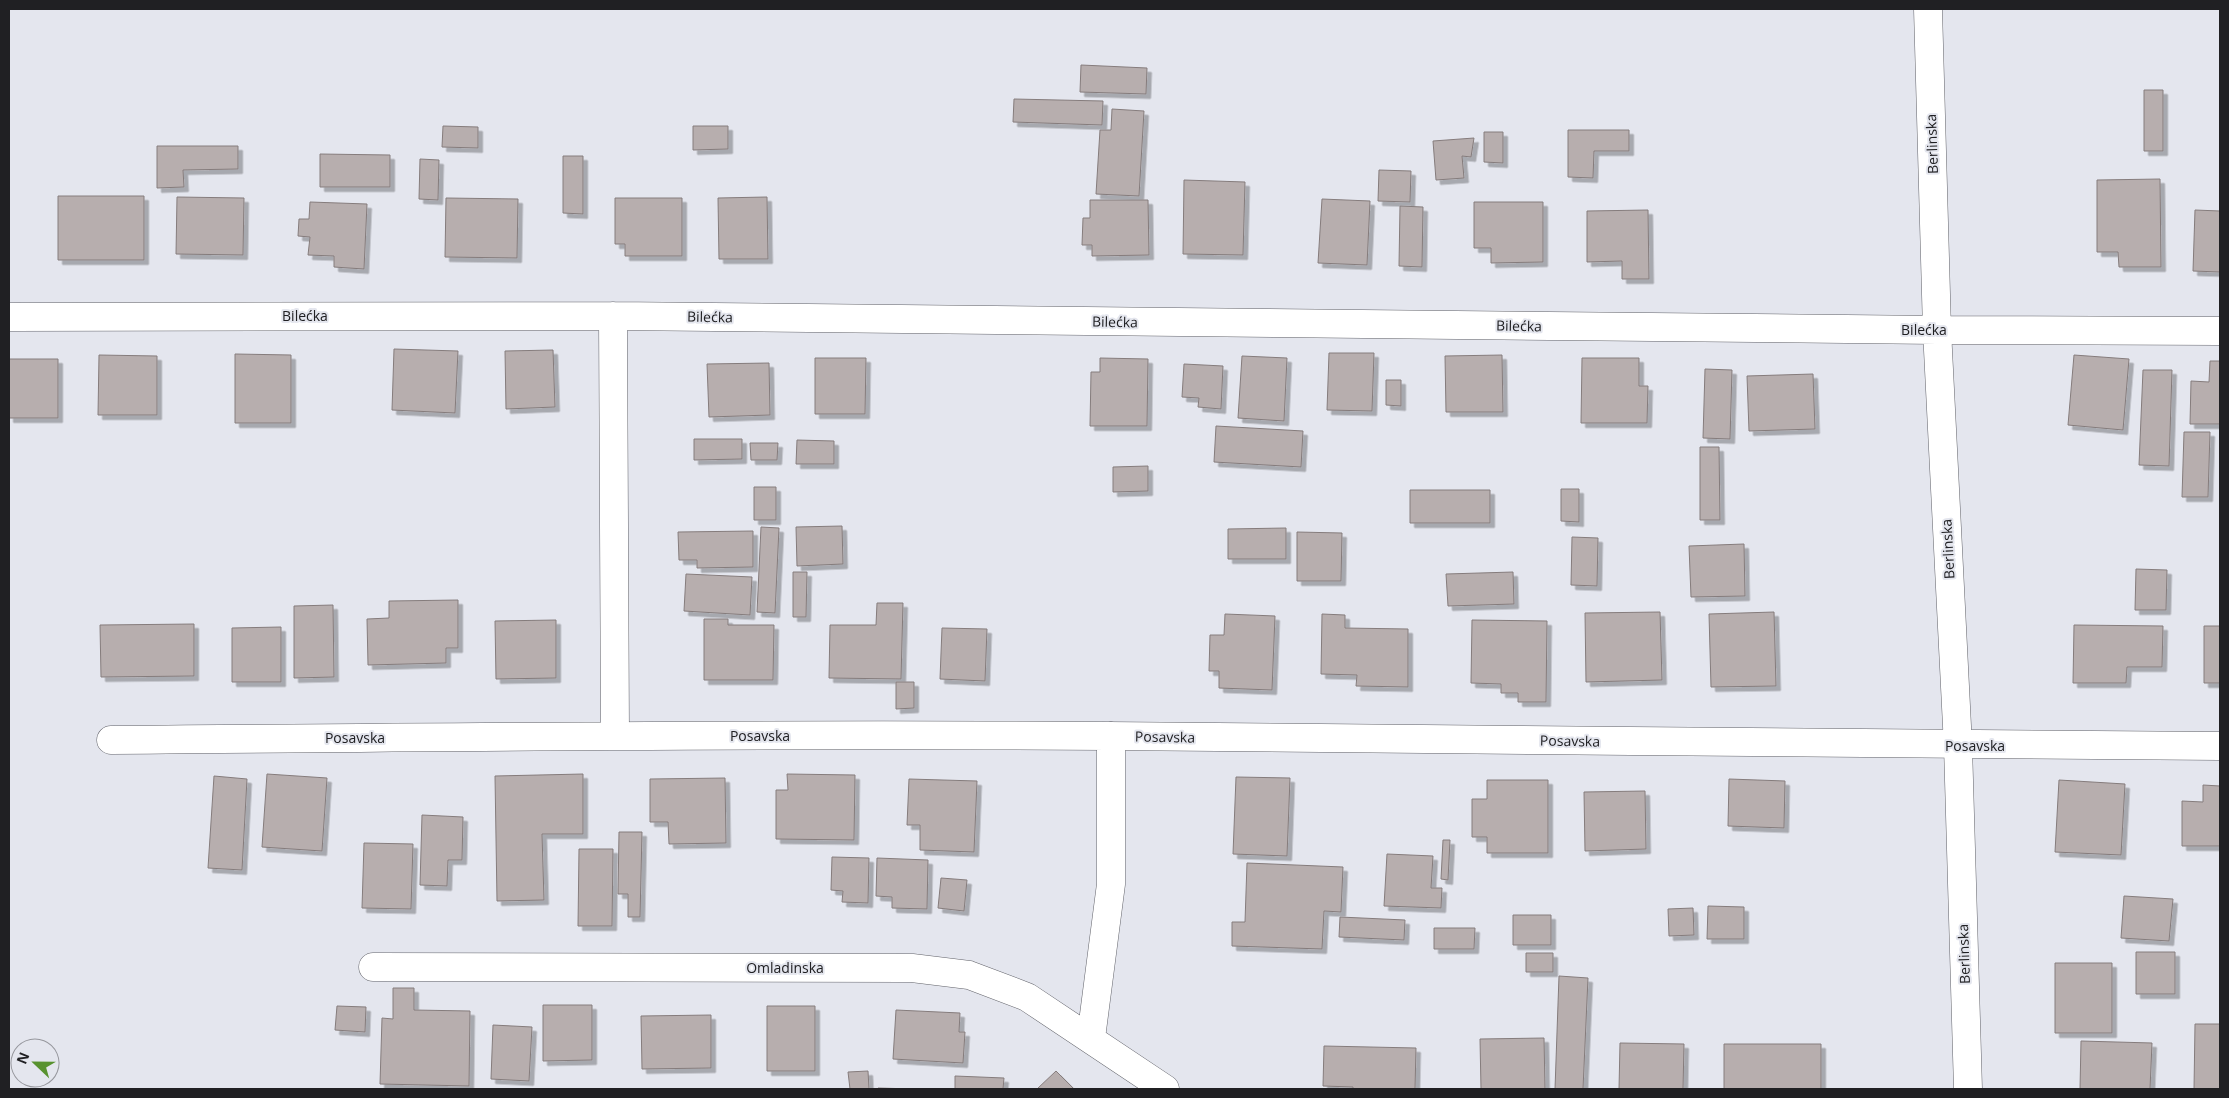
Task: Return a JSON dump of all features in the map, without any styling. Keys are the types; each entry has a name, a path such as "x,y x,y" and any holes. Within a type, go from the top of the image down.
{"street":[{"name":"Berlinska","path":"1928,9 1937,330 1958,746 1968,1089"},
{"name":"Bilećka","path":"9,317 613,316 1937,330 2220,331"},
{"path":"613,316 615,736"},
{"name":"Posavska","path":"110,740 615,736 1111,736 1958,746 2220,746"},
{"path":"1091,1038 1111,884 1111,736"},
{"name":"Omladinska","path":"373,967 912,968 969,975 1026,997 1091,1038 1165,1089"}],"building":[{"path":"1081,65 1147,68 1146,94 1080,92"},
{"path":"2144,90 2163,90 2163,151 2144,151"},
{"path":"1014,99 1103,101 1102,125 1013,122"},
{"path":"1112,109 1144,111 1139,196 1096,194 1100,130 1111,130"},
{"path":"443,126 478,127 478,148 442,147"},
{"path":"693,126 728,126 728,149 693,150"},
{"path":"1568,130 1629,130 1629,151 1594,151 1593,178 1568,177"},
{"path":"1484,132 1503,132 1503,163 1484,162"},
{"path":"1474,138 1471,157 1462,156 1464,178 1436,180 1433,141"},
{"path":"157,146 238,146 238,169 183,170 184,187 157,188"},
{"path":"320,154 390,155 390,187 320,187"},
{"path":"563,156 583,156 583,214 563,213"},
{"path":"420,159 439,160 438,200 419,199"},
{"path":"1379,170 1411,171 1410,202 1378,201"},
{"path":"2160,179 2161,267 2119,267 2118,252 2097,252 2097,180"},
{"path":"1184,180 1245,182 1243,255 1183,254"},
{"path":"58,196 144,196 144,260 58,260"},
{"path":"177,197 244,198 243,255 176,254"},
{"path":"767,197 768,259 719,259 718,198"},
{"path":"446,198 518,199 517,258 445,257"},
{"path":"615,198 682,198 682,256 625,256 625,244 615,244"},
{"path":"1322,199 1370,201 1367,265 1318,263"},
{"path":"1090,200 1148,200 1149,255 1092,256 1092,245 1082,245 1083,218 1090,218"},
{"path":"310,202 367,204 364,269 334,267 334,256 308,255 310,237 298,236 299,219 309,219"},
{"path":"1474,202 1543,202 1543,262 1491,263 1491,248 1474,248"},
{"path":"1400,206 1423,207 1422,267 1399,266"},
{"path":"1648,210 1649,279 1622,279 1622,261 1587,262 1587,211"},
{"path":"2195,210 2220,211 2220,272 2193,271"},
{"path":"394,349 458,351 455,413 392,410"},
{"path":"553,350 555,407 506,409 505,351"},
{"path":"1329,353 1374,353 1372,411 1327,410"},
{"path":"235,354 291,355 291,423 235,423"},
{"path":"99,355 157,356 157,415 98,415"},
{"path":"1502,355 1503,412 1446,412 1445,356"},
{"path":"2074,355 2129,359 2123,430 2068,425"},
{"path":"1242,356 1287,358 1284,421 1238,418"},
{"path":"815,358 866,358 865,414 815,414"},
{"path":"1100,358 1148,359 1147,426 1090,426 1091,372 1100,372"},
{"path":"1582,358 1639,358 1639,386 1648,386 1647,423 1581,423"},
{"path":"9,359 58,359 58,418 9,418"},
{"path":"2210,361 2220,361 2220,424 2190,424 2191,381 2209,382"},
{"path":"769,363 770,415 709,417 707,364"},
{"path":"1184,364 1223,366 1221,409 1198,407 1199,398 1182,397"},
{"path":"1705,369 1732,370 1730,439 1703,438"},
{"path":"2143,370 2172,370 2169,466 2139,465"},
{"path":"1813,374 1815,429 1749,431 1747,376"},
{"path":"1386,380 1401,380 1401,406 1386,405"},
{"path":"1216,426 1303,431 1301,467 1214,462"},
{"path":"2184,432 2210,432 2208,497 2182,497"},
{"path":"694,439 742,439 742,459 694,460"},
{"path":"797,440 834,441 834,464 796,464"},
{"path":"750,443 778,443 777,460 751,460"},
{"path":"1700,447 1719,447 1720,520 1700,520"},
{"path":"1148,466 1148,491 1113,492 1113,467"},
{"path":"754,487 776,487 776,520 754,520"},
{"path":"1561,489 1579,489 1579,522 1561,521"},
{"path":"1410,490 1490,490 1490,523 1410,523"},
{"path":"842,526 843,564 797,566 796,527"},
{"path":"761,527 779,528 775,613 757,612"},
{"path":"1286,528 1286,559 1228,559 1228,529"},
{"path":"753,531 753,567 697,568 697,560 679,560 678,532"},
{"path":"1297,532 1342,533 1341,581 1297,581"},
{"path":"1572,537 1598,538 1597,586 1571,585"},
{"path":"1744,544 1745,596 1691,597 1689,546"},
{"path":"2136,569 2167,570 2166,610 2135,610"},
{"path":"793,572 807,572 806,617 793,617"},
{"path":"1513,572 1514,604 1448,606 1446,574"},
{"path":"686,574 752,577 750,615 684,611"},
{"path":"458,600 458,648 446,648 446,663 368,665 367,619 389,618 389,601"},
{"path":"877,603 903,603 901,679 829,678 830,625 876,625"},
{"path":"333,605 334,677 294,678 294,606"},
{"path":"1660,612 1662,680 1586,682 1585,613"},
{"path":"1774,612 1776,686 1711,687 1709,614"},
{"path":"1225,614 1275,616 1272,690 1219,688 1219,671 1209,671 1210,635 1224,635"},
{"path":"1322,614 1345,615 1345,628 1408,629 1408,687 1356,686 1357,675 1321,674"},
{"path":"704,619 728,619 728,625 774,625 773,680 704,680"},
{"path":"556,620 556,678 496,679 495,621"},
{"path":"1472,620 1547,621 1546,702 1518,702 1518,693 1501,693 1501,684 1471,683"},
{"path":"194,624 194,676 101,677 100,625"},
{"path":"2074,625 2163,626 2162,667 2127,667 2126,683 2073,683"},
{"path":"2204,626 2220,626 2220,683 2204,683"},
{"path":"281,627 281,682 232,682 232,628"},
{"path":"942,628 987,629 985,681 940,679"},
{"path":"896,682 914,682 914,708 896,709"},
{"path":"267,774 327,778 322,851 262,847"},
{"path":"583,774 583,834 542,834 544,900 497,901 495,776"},
{"path":"787,774 855,775 854,840 776,839 776,790 788,790"},
{"path":"214,776 247,779 242,870 208,868"},
{"path":"1236,777 1290,778 1287,856 1233,854"},
{"path":"725,778 726,843 669,844 668,822 650,822 650,779"},
{"path":"909,779 977,781 974,852 920,850 920,825 907,825"},
{"path":"1729,779 1785,781 1784,828 1728,826"},
{"path":"1487,780 1548,780 1548,853 1487,853 1487,837 1472,837 1472,799 1487,799"},
{"path":"2059,780 2125,784 2121,855 2055,852"},
{"path":"2203,785 2220,786 2220,846 2182,846 2182,801 2203,802"},
{"path":"1645,791 1646,849 1585,851 1584,792"},
{"path":"422,815 463,817 462,860 448,860 447,886 420,885"},
{"path":"619,832 642,832 640,917 628,917 628,894 618,894"},
{"path":"1443,840 1450,840 1448,880 1441,879"},
{"path":"364,843 413,844 411,909 362,908"},
{"path":"579,849 613,849 612,926 578,926"},
{"path":"1387,854 1433,856 1431,888 1442,888 1441,908 1384,906"},
{"path":"832,857 869,858 868,903 842,902 843,891 831,890"},
{"path":"877,858 928,860 927,909 892,908 892,897 876,896"},
{"path":"1247,863 1343,867 1341,912 1324,911 1322,949 1232,946 1232,922 1245,922"},
{"path":"941,878 967,880 964,911 938,908"},
{"path":"2124,896 2173,899 2169,941 2121,938"},
{"path":"1708,906 1744,907 1744,939 1707,939"},
{"path":"1693,908 1694,935 1669,936 1668,909"},
{"path":"1513,915 1551,915 1551,945 1513,945"},
{"path":"1340,917 1405,920 1404,940 1339,937"},
{"path":"1434,928 1475,928 1474,949 1434,949"},
{"path":"2136,952 2175,952 2175,994 2136,994"},
{"path":"1526,953 1553,953 1553,972 1526,972"},
{"path":"2055,963 2112,963 2112,1033 2055,1033"},
{"path":"1559,976 1588,978 1583,1089 1555,1089"},
{"path":"393,988 414,988 414,1010 470,1011 469,1086 380,1084 382,1018 393,1019"},
{"path":"543,1005 592,1005 592,1060 543,1061"},
{"path":"337,1006 366,1007 365,1032 335,1030"},
{"path":"767,1006 815,1006 815,1071 767,1071"},
{"path":"896,1010 960,1013 959,1032 965,1032 963,1063 893,1059"},
{"path":"711,1015 711,1068 642,1069 641,1016"},
{"path":"2195,1024 2220,1024 2220,1089 2194,1089"},
{"path":"493,1025 532,1027 529,1081 491,1079"},
{"path":"1544,1038 1545,1089 1481,1089 1480,1039"},
{"path":"2081,1041 2152,1043 2150,1089 2080,1089"},
{"path":"1620,1043 1684,1044 1683,1089 1619,1089"},
{"path":"1724,1044 1821,1044 1821,1089 1724,1089"},
{"path":"1324,1046 1416,1048 1415,1089 1353,1089 1353,1087 1323,1086"},
{"path":"868,1071 869,1089 850,1089 848,1072"},
{"path":"1056,1071 1074,1089 1037,1089"},
{"path":"955,1076 1004,1078 1003,1089 955,1089"},
{"path":"878,1088 913,1089 878,1089"}]}
